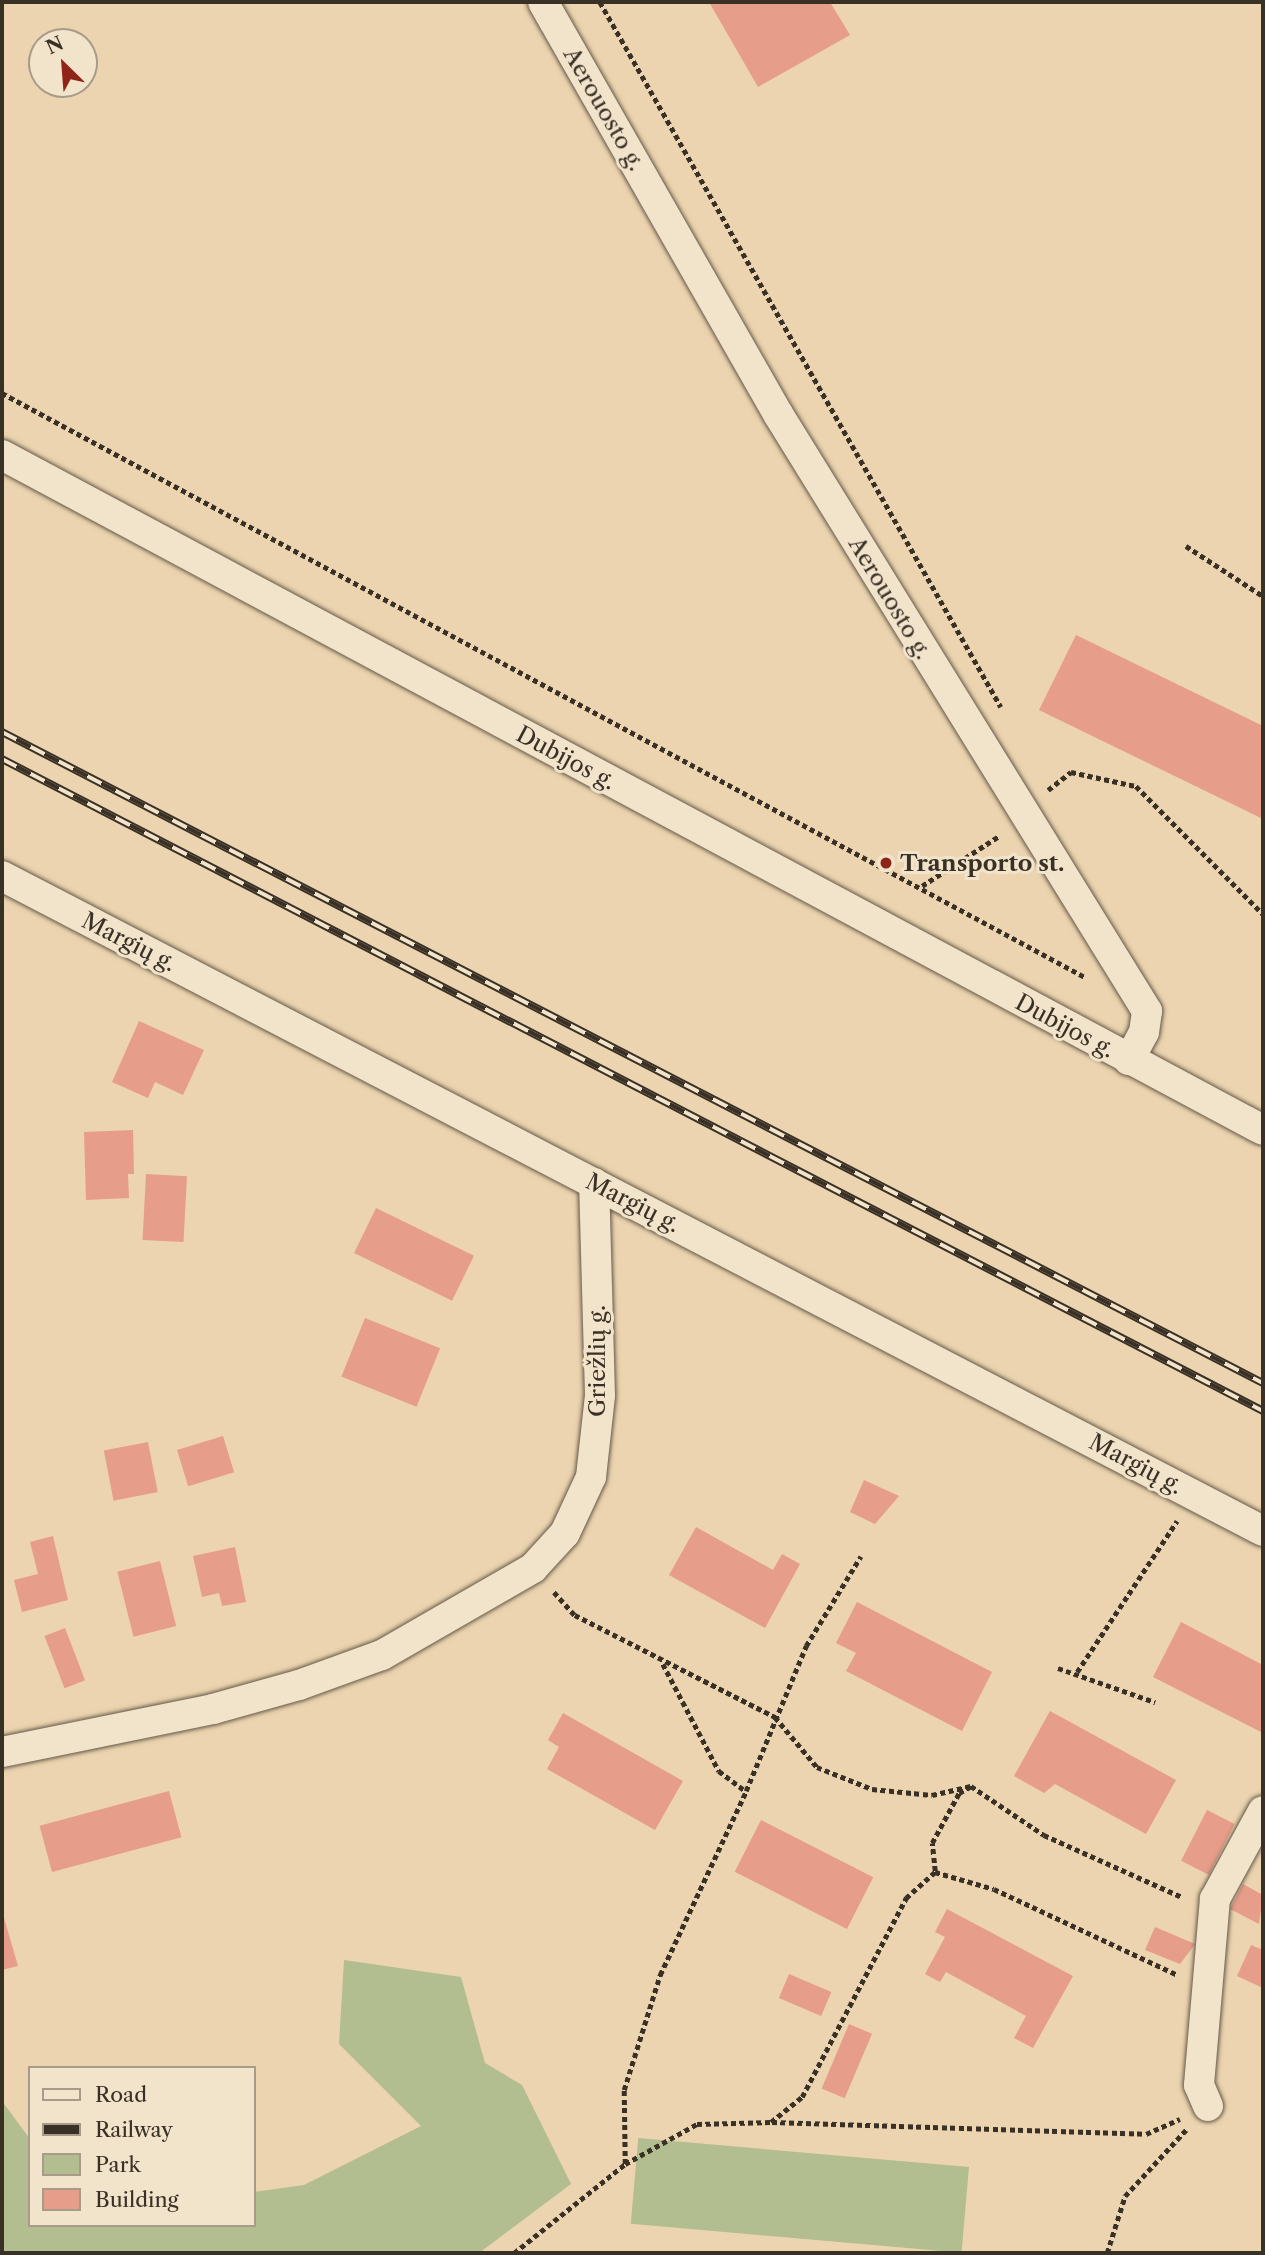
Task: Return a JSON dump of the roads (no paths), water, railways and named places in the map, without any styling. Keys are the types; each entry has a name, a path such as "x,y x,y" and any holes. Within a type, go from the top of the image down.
{"street":[{"name":"Aerouosto g.","path":"543,2 778,414 1147,1011 1144,1032 1129,1060"},
{"name":"Dubijos g.","path":"2,455 1129,1060"},
{"name":"Margių g.","path":"2,876 1263,1531"},
{"path":"1129,1060 1263,1130"},
{"name":"Griežlių g.","path":"2,1752 213,1709 299,1685 382,1655 533,1568 565,1533 591,1476 600,1395 594,1183"},
{"path":"1208,2106 1199,2085 1215,1899 1263,1811"}],"railway":[{"path":"2,732 1263,1383"},
{"path":"2,759 1263,1411"}],"place":[{"name":"Transporto st.","path":"886,863"}]}
